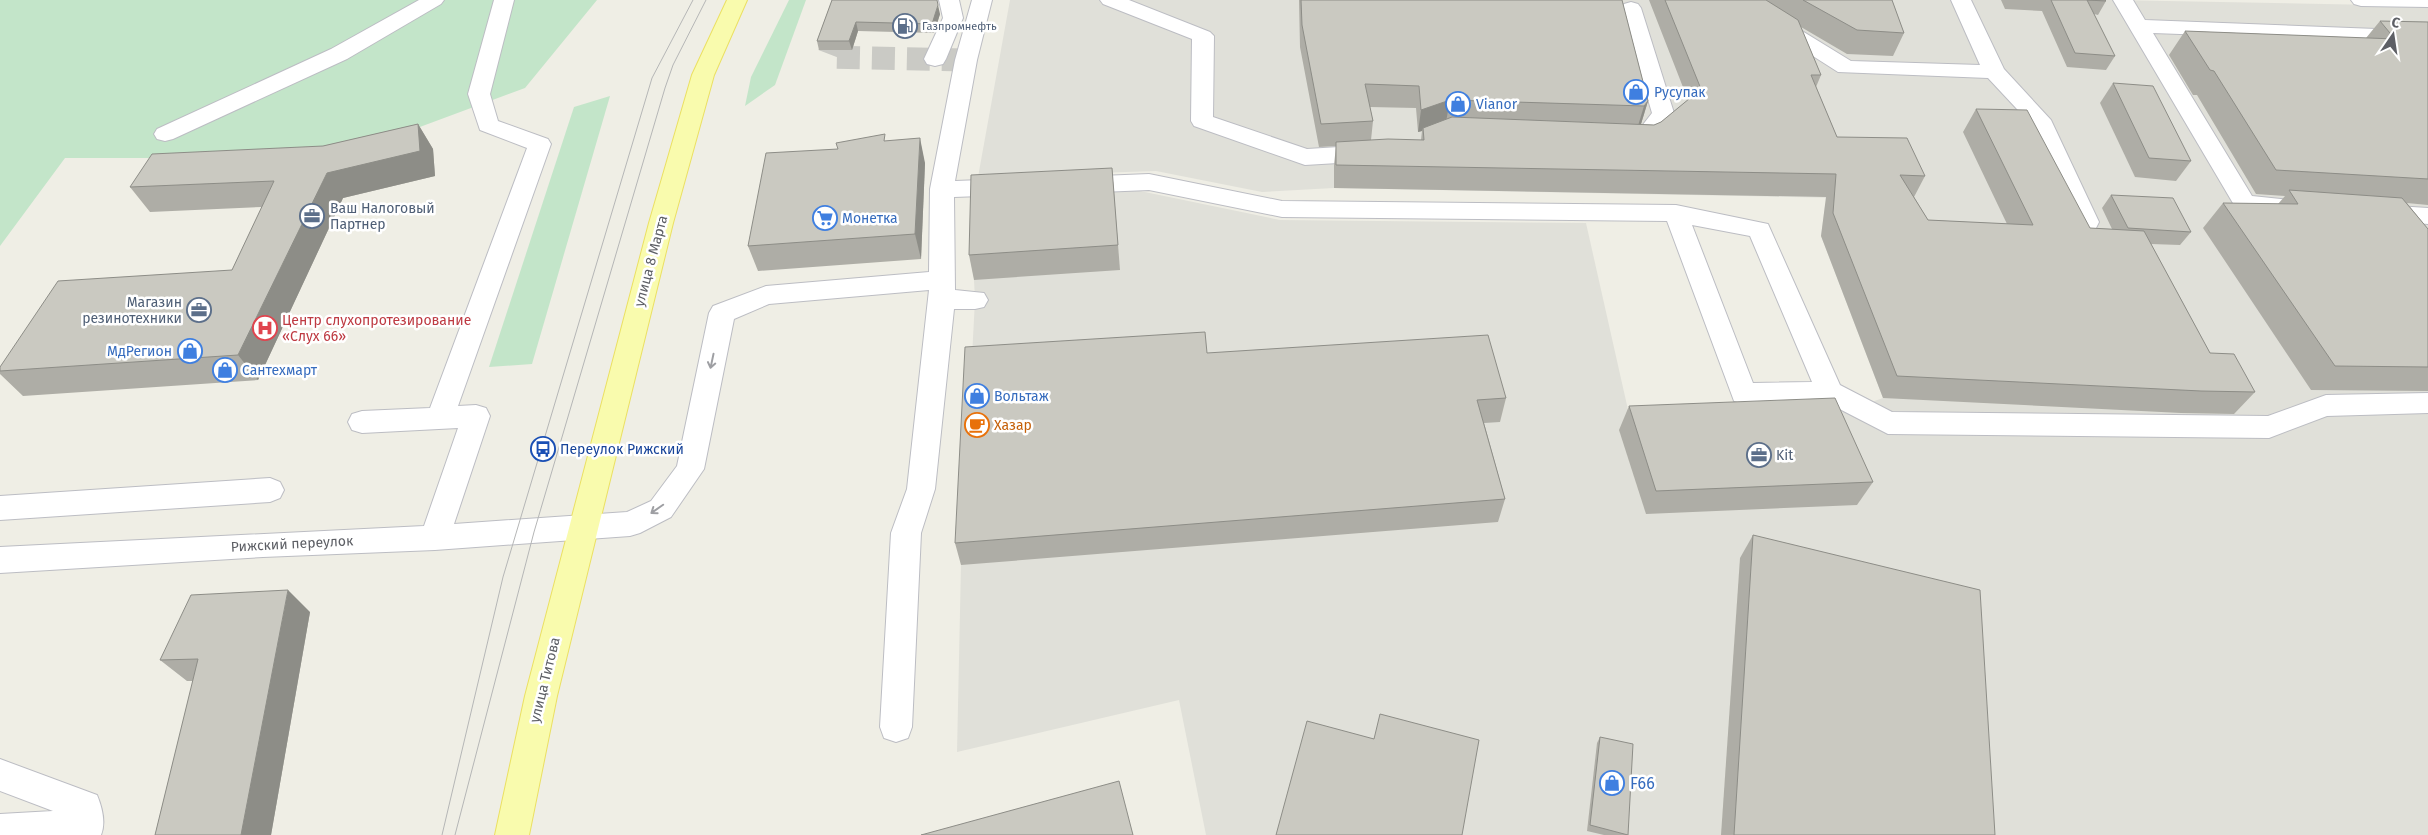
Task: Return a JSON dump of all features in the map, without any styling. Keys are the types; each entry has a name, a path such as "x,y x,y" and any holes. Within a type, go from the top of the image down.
{"main road":[{"name":"улица 8 Марта","path":"584,527 661,223 693,109 703,76 737,0"},
{"name":"улица Титова","path":"512,835 540,696 584,527"}],"street":[{"path":"165,134 339,54 434,0"},
{"path":"440,418 540,144 488,125 480,94 504,0"},
{"path":"935,59 954,18 950,0"},
{"path":"896,727 906,532 921,489 942,289 942,189 966,60 982,0"},
{"path":"1110,0 1204,36 1202,120 1305,157 1392,152"},
{"path":"1755,0 1759,13 1846,67 1994,72"},
{"path":"1962,0 1994,72 2040,120 2087,222"},
{"path":"2123,0 2245,204 2303,208"},
{"path":"2361,0 2428,1"},
{"path":"1605,137 1644,139 1663,112 1631,8"},
{"path":"2140,26 2428,37"},
{"path":"942,189 1149,182 1282,209 1676,213 1759,230 1830,392"},
{"path":"2361,212 2428,216"},
{"path":"1676,213 1744,394 1830,392 1888,423 2269,428 2326,406 2428,403"},
{"path":"942,289 975,300"},
{"name":"Рижский переулок","path":"0,560 263,545 435,538 630,524 661,509 690,469 722,313 766,295 942,289"},
{"path":"362,422 476,416 435,538"},
{"path":"0,508 270,490"},
{"path":"0,776 86,807 86,830 64,827 0,831"}],"shaded area":[{"path":"1010,0 2112,0 2428,6 2428,835 1206,835 1179,700 957,752 961,565 975,300 974,280 1114,191 1140,191 1280,220 1586,223 1631,423 1840,413 1883,398 1821,236 1825,206 1840,198 1334,188 1262,192 1156,171 978,177"}],"green space":[{"path":"0,0 597,0 525,88 366,147 184,158 65,158 0,246"},
{"path":"789,0 806,0 775,85 745,106 751,77"},
{"path":"610,96 532,364 489,367 574,107"}],"building":[{"path":"832,0 937,0 938,5 932,24 856,22 849,41 817,41"},
{"path":"1301,0 1622,0 1648,101 1644,106 1450,100 1421,110 1419,86 1365,84 1373,121 1321,124 1302,25"},
{"path":"1665,0 1766,0 1798,20 1821,75 1811,75 1837,137 1907,138 1925,176 1900,175 1928,220 2033,225 1976,109 2027,110 2090,228 2144,231 2210,353 2234,354 2255,392 1897,376 1833,213 1836,174 1336,165 1336,142 1388,139 1424,140 1423,128 1452,117 1654,125 1661,122 1701,89"},
{"path":"1803,0 1892,0 1904,33 1857,30"},
{"path":"2051,0 2087,0 2115,56 2075,53"},
{"path":"2380,21 2428,22 2428,179 2276,170 2214,71 2210,70 2185,31 2395,39"},
{"path":"2113,83 2153,86 2191,161 2149,158"},
{"path":"418,124 420,151 327,173 238,355 0,371 0,367 58,281 232,270 274,181 130,187 152,154 323,146"},
{"path":"885,134 884,141 920,138 915,234 748,246 766,153 838,149 836,143"},
{"path":"1112,168 1118,245 969,255 971,175"},
{"path":"2289,190 2402,198 2428,229 2428,367 2335,366 2223,203 2298,204"},
{"path":"2111,195 2173,198 2191,232 2128,228"},
{"path":"1205,332 1207,353 1488,335 1506,398 1477,400 1505,499 955,543 965,347"},
{"path":"1835,398 1873,482 1656,491 1629,406"},
{"path":"1753,535 1980,590 1995,835 1734,835"},
{"path":"288,590 241,835 155,835 198,659 160,660 191,595"},
{"path":"1380,714 1479,740 1462,835 1276,835 1307,721 1374,739"},
{"path":"1600,737 1633,744 1628,835 1590,825"},
{"path":"1119,781 1133,835 921,835"}],"tunnel":[{"path":"850,0 828,57 966,60"}],"tram line":[{"path":"442,835 503,577 652,78 693,0"},
{"path":"455,835 534,532 665,88 673,65 706,0"}],"place":[{"name":"Газпромнефть","path":"905,26"},
{"name":"Русупак","path":"1636,92"},
{"name":"Vianor","path":"1458,104"},
{"name":"Ваш Налоговый Партнер","path":"312,216"},
{"name":"Монетка","path":"825,218"},
{"name":"Магазин резинотехники","path":"199,310"},
{"name":"Центр слухопротезирование «Слух 66»","path":"265,328"},
{"name":"МдРегион","path":"190,351"},
{"name":"Сантехмарт","path":"225,370"},
{"name":"Вольтаж","path":"977,396"},
{"name":"Хазар","path":"977,425"},
{"name":"Переулок Рижский","path":"543,449"},
{"name":"Kit","path":"1759,455"},
{"name":"F66","path":"1612,783"}]}
